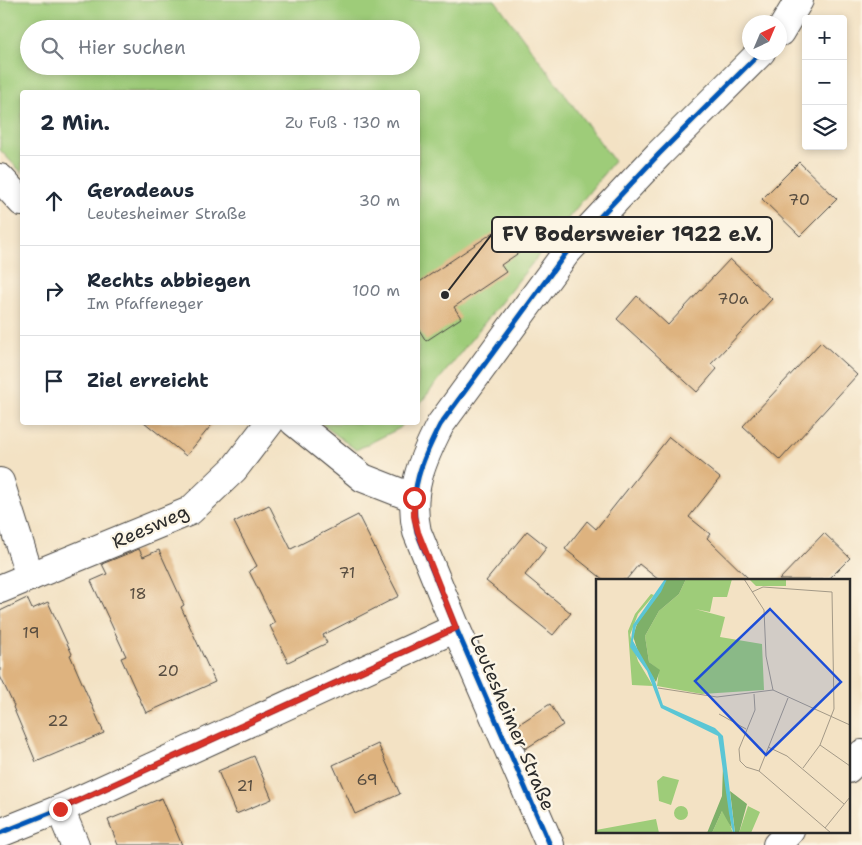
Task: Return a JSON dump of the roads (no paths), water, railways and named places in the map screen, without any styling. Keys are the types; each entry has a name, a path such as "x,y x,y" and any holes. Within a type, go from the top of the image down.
{"street":[{"path":"787,20 799,0"},
{"name":"Leutesheimer Straße","path":"550,845 456,628 418,532 414,516 414,498 422,463 440,424 566,253 659,154 753,60"},
{"path":"0,178 20,200"},
{"name":"Reesweg","path":"0,590 190,511 234,469 268,425"},
{"path":"298,425 363,478 414,498"},
{"path":"0,482 30,577"},
{"path":"0,833 60,809 456,628"},
{"path":"850,767 862,754"},
{"path":"60,809 75,845"},
{"path":"777,845 789,832"}],"place":[{"name":"FV Bodersweier 1922 e.V.","path":"445,295"}]}
